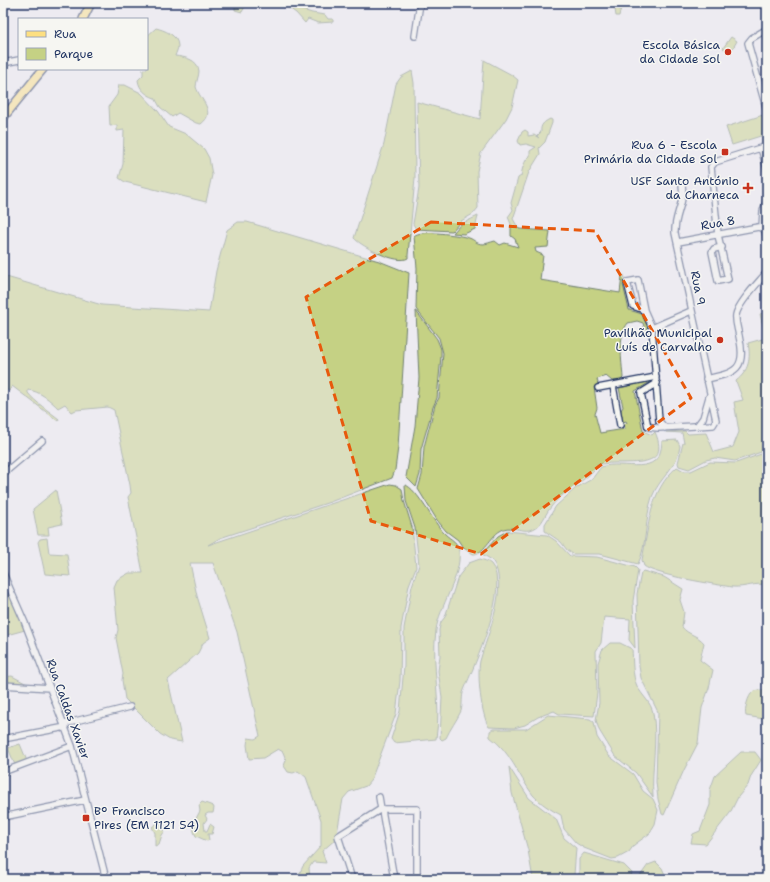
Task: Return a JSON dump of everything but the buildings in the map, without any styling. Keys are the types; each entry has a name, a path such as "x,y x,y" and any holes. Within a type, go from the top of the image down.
{"main road":[{"path":"84,18 91,3"},
{"path":"3,118 42,70"}],"street":[{"path":"415,36 420,3"},
{"path":"767,30 752,38 748,43 765,97 767,111"},
{"path":"3,63 18,60"},
{"path":"722,248 714,249 712,252 718,281 728,279 722,248 718,235 710,171 714,162 764,147 767,169"},
{"name":"Rua 9","path":"682,186 684,197 674,224 691,311 716,420 713,425 697,426"},
{"path":"767,198 763,210 762,228 765,231 767,241"},
{"name":"Rua 8","path":"678,242 758,227 762,228"},
{"path":"706,379 733,373 739,367 742,359 742,349 736,321 737,310 767,272"},
{"path":"644,310 633,306 627,282 638,280 644,310 652,328 659,421 665,428"},
{"path":"652,328 691,311"},
{"path":"598,388 656,380"},
{"path":"656,380 641,393 648,427 665,428 697,426"},
{"path":"613,386 620,425"},
{"name":"Rua 9","path":"697,426 704,418 710,395"},
{"path":"3,474 42,441"},
{"name":"Rua Caldas Xavier","path":"3,573 72,746 106,879"},
{"path":"3,685 50,688"},
{"path":"3,739 65,726 130,707"},
{"path":"3,772 72,746"},
{"path":"379,797 394,879"},
{"path":"3,817 86,800"},
{"path":"352,879 338,836 382,810 417,809 418,879"}],"highlighted area":[{"path":"431,222 595,231 691,398 481,554 371,521 306,297"}],"green space":[{"path":"235,3 247,3 242,12 235,10"},
{"path":"614,3 622,3 619,16 616,16"},
{"path":"290,6 312,13 325,15 328,19 333,19 333,22 318,23 308,19 305,23 289,8"},
{"path":"156,28 173,36 176,39 178,46 175,56 190,59 198,67 199,73 196,87 208,110 206,119 201,124 196,123 178,113 172,117 160,107 155,98 141,89 138,80 143,75 143,70 148,70 148,35"},
{"path":"731,37 737,41 730,53 723,48"},
{"path":"484,60 512,75 518,80 512,107 506,119 481,153 477,171 478,208 473,214 461,221 452,231 416,229 413,224 419,188 417,102 480,119"},
{"path":"412,71 414,83 415,178 408,258 403,260 380,254 364,246 354,238 384,144 396,84 401,77"},
{"path":"119,85 125,85 141,93 158,111 169,127 186,134 204,149 209,158 212,175 206,202 125,182 119,178 123,164 124,130 117,131 117,125 110,126 109,106 117,95"},
{"path":"763,115 767,134 732,145 726,127"},
{"path":"550,119 552,120 552,123 545,142 539,148 540,154 529,172 513,219 519,229 550,231 548,247 535,248 536,252 543,255 540,280 620,293 622,276 624,275 626,282 623,285 629,310 642,314 648,327 645,330 643,323 637,321 628,323 622,335 621,342 623,378 621,380 612,381 606,376 597,379 598,383 594,387 597,408 595,414 600,433 625,429 624,424 627,423 626,421 623,422 621,410 623,407 619,388 652,381 635,391 643,431 652,435 655,432 659,445 657,454 651,459 641,462 607,463 598,465 587,477 566,492 553,504 537,527 530,530 511,528 503,529 497,533 480,552 473,554 446,531 437,520 418,489 422,475 424,447 435,405 439,398 443,353 439,338 416,309 417,268 414,236 424,233 440,233 469,238 481,244 495,241 500,245 505,243 518,247 515,239 511,236 511,224 508,217 513,210 511,203 518,178 521,176 525,163 530,156 530,151 536,147 526,144 520,145 518,141 522,132 525,130 528,132 528,136 534,135 539,138 537,136 541,132 542,126"},
{"path":"478,216 475,229 464,234 453,233 461,224"},
{"path":"238,222 247,222 379,261 409,273 398,447 395,470 392,478 330,502 220,538 208,545 390,484 396,485 402,489 412,527 416,567 409,585 401,628 400,681 396,714 371,780 366,786 349,792 343,799 336,839 322,851 326,863 313,862 309,868 310,879 297,879 303,866 321,846 321,820 306,777 298,771 293,773 288,772 284,766 286,760 283,752 278,749 263,758 249,759 247,745 248,738 255,739 260,736 237,632 213,563 190,563 197,596 210,638 203,643 198,653 168,680 182,742 170,740 160,734 125,699 122,680 123,674 116,638 118,630 114,587 117,580 129,573 143,573 128,497 131,493 130,485 114,410 108,407 76,410 72,412 65,404 58,408 49,399 41,394 28,390 31,397 59,419 58,421 12,386 9,391 3,387 3,276 102,305 209,312 216,271 227,230"},
{"path":"416,311 437,339 441,349 441,356 437,398 421,449 420,474 416,487 406,477 415,426 419,378"},
{"path":"767,312 767,450 735,461 715,458 706,460 689,469 679,466 678,463 684,443 682,433 666,432 685,431 688,434 706,433 714,452 733,447 739,432 734,402 743,400 736,381 744,373 748,364 748,343 766,338 760,314"},
{"path":"677,440 680,446 676,460 655,490 652,497 648,513 643,549 638,564 600,554 573,554 567,550 561,542 545,531 545,524 556,506 576,488 592,479 601,467 610,465 639,466 648,464 655,460 660,453 662,441"},
{"path":"767,452 767,585 759,584 737,587 725,586 660,573 644,566 642,560 655,498 668,477 677,467 684,471 691,471 710,462 736,463"},
{"path":"405,485 410,488 420,499 445,534 456,543 459,552 459,561 454,581 441,611 436,630 435,657 438,725 436,739 394,743 391,739 400,711 404,666 404,628 412,586 419,565 415,528 406,501"},
{"path":"56,490 62,524 48,527 49,535 38,535 33,509"},
{"path":"507,531 547,535 556,541 570,556 597,557 635,567 638,570 633,601 635,648 629,640 630,619 604,617 601,643 596,651 597,693 594,716 559,714 554,711 538,717 525,725 514,728 489,727 486,721 480,695 479,667 492,624 498,596 499,582 497,570 492,560 482,554 498,536"},
{"path":"47,538 49,553 67,554 70,576 45,574 38,542 40,539"},
{"path":"480,559 491,564 496,575 497,590 494,607 489,626 463,693 461,711 446,738 442,740 440,738 442,697 438,671 440,656 439,630 441,622 445,617 458,577 469,563"},
{"path":"643,571 664,577 683,589 680,600 684,612 682,627 687,632 702,640 704,643 700,660 713,670 702,708 698,743 664,815 662,814 658,799 656,782 658,712 641,678 639,666 637,594 641,573"},
{"path":"3,578 25,630 3,636"},
{"path":"610,643 620,643 632,649 635,682 652,709 655,734 653,797 636,773 615,756 599,730 596,720 599,703 598,663 602,650"},
{"path":"12,676 27,684 3,683 3,677"},
{"path":"758,690 767,692 767,718 764,719 746,716 747,703 751,694"},
{"path":"548,715 590,719 594,722 597,737 609,756 633,774 643,791 653,799 658,810 655,824 649,834 634,845 629,852 618,858 612,859 584,848 576,843 564,829 561,815 539,801 533,795 503,749 490,737 490,731 493,729 526,729"},
{"path":"20,744 27,761 15,765 8,748"},
{"path":"741,752 755,752 761,760 751,776 748,785 738,797 730,813 706,844 691,843 693,834 700,831 710,805 710,790 715,776"},
{"path":"509,767 529,798 556,819 564,838 576,848 574,875 576,879 533,879 528,850 512,793"},
{"path":"202,802 213,806 214,808 213,813 208,813 205,815 207,819 204,823 205,831 207,831 210,824 214,827 212,834 208,834 209,840 207,841 196,836 194,833 194,823 200,811 199,805"},
{"path":"156,824 163,824 165,827 162,829 165,831 159,844 155,846 155,833 152,827"},
{"path":"584,853 624,865 632,873 630,879 579,879 579,859"},
{"path":"656,862 662,868 667,879 642,879 640,876 648,865"}],"place":[{"name":"Escola Básica da Cidade Sol","path":"728,52"},
{"name":"Rua 6 - Escola Primária da Cidade Sol","path":"725,152"},
{"name":"USF Santo António da Charneca","path":"748,188"},
{"name":"Pavilhão Municipal Luís de Carvalho","path":"720,340"},
{"name":"Bº Francisco Pires (EM 1121 54)","path":"86,818"}]}
